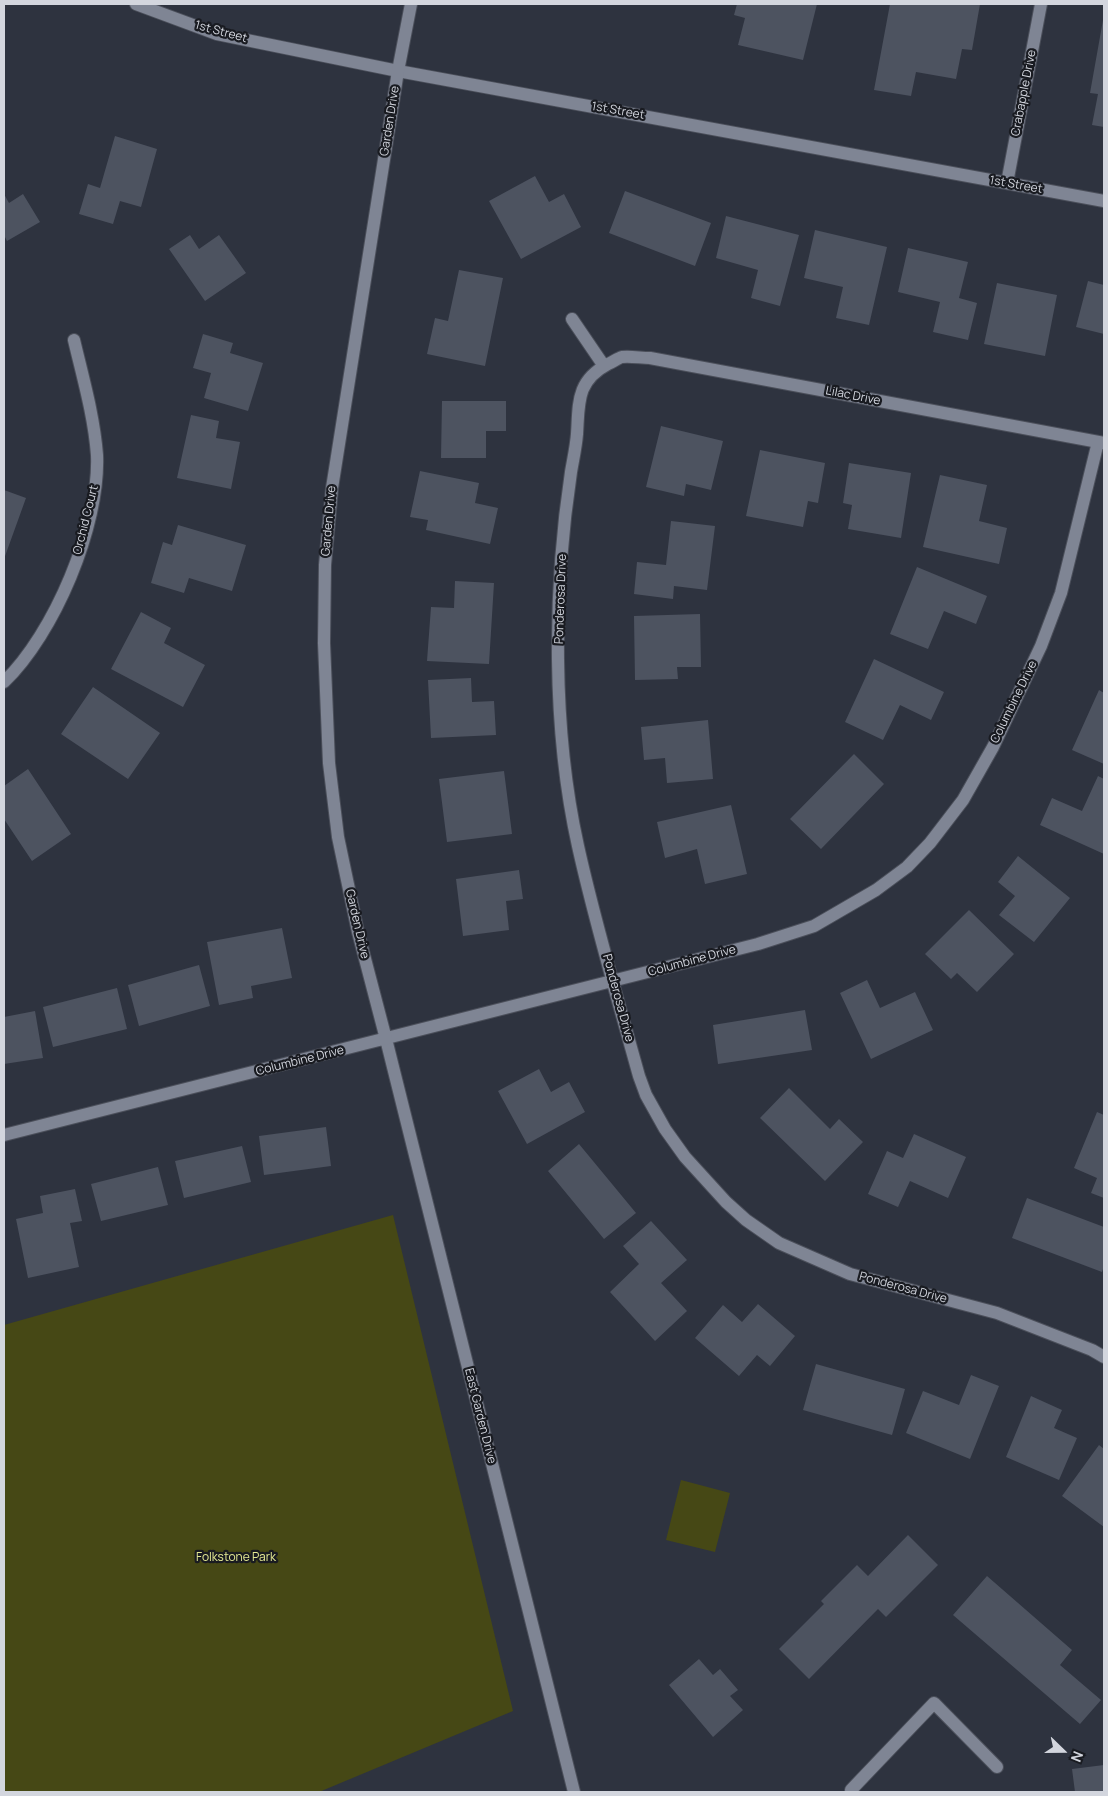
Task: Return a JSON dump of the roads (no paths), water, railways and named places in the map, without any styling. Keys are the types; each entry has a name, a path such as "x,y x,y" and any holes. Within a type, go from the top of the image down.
{"street":[{"name":"1st Street","path":"136,4 153,7 217,34 398,71 1104,201"},
{"name":"Garden Drive","path":"386,1039 358,932 338,837 329,763 324,643 325,565 332,488 398,71 411,4"},
{"name":"Crabapple Drive","path":"1008,183 1041,4"},
{"path":"572,319 604,366"},
{"name":"Orchid Court","path":"4,682 30,653 60,600 83,542 93,503 96,484 94,425 74,340"},
{"name":"Lilac Drive","path":"604,366 621,357 650,358 1101,442"},
{"name":"Ponderosa Drive","path":"604,366 590,378 581,392 578,406 577,435 565,511 558,629 561,720 570,801 578,846 613,982 646,1096 665,1129 685,1157 726,1202 746,1220 779,1243 850,1274 997,1313 1092,1350 1104,1357"},
{"name":"Columbine Drive","path":"4,1135 758,944 814,926 876,890 907,867 930,842 963,800 993,747 1041,646 1061,593 1101,442"},
{"name":"East Garden Drive","path":"386,1039 574,1792"},
{"path":"849,1791 934,1703 997,1767"}],"park label":[{"name":"Folkstone Park","path":"236,1558"}]}
